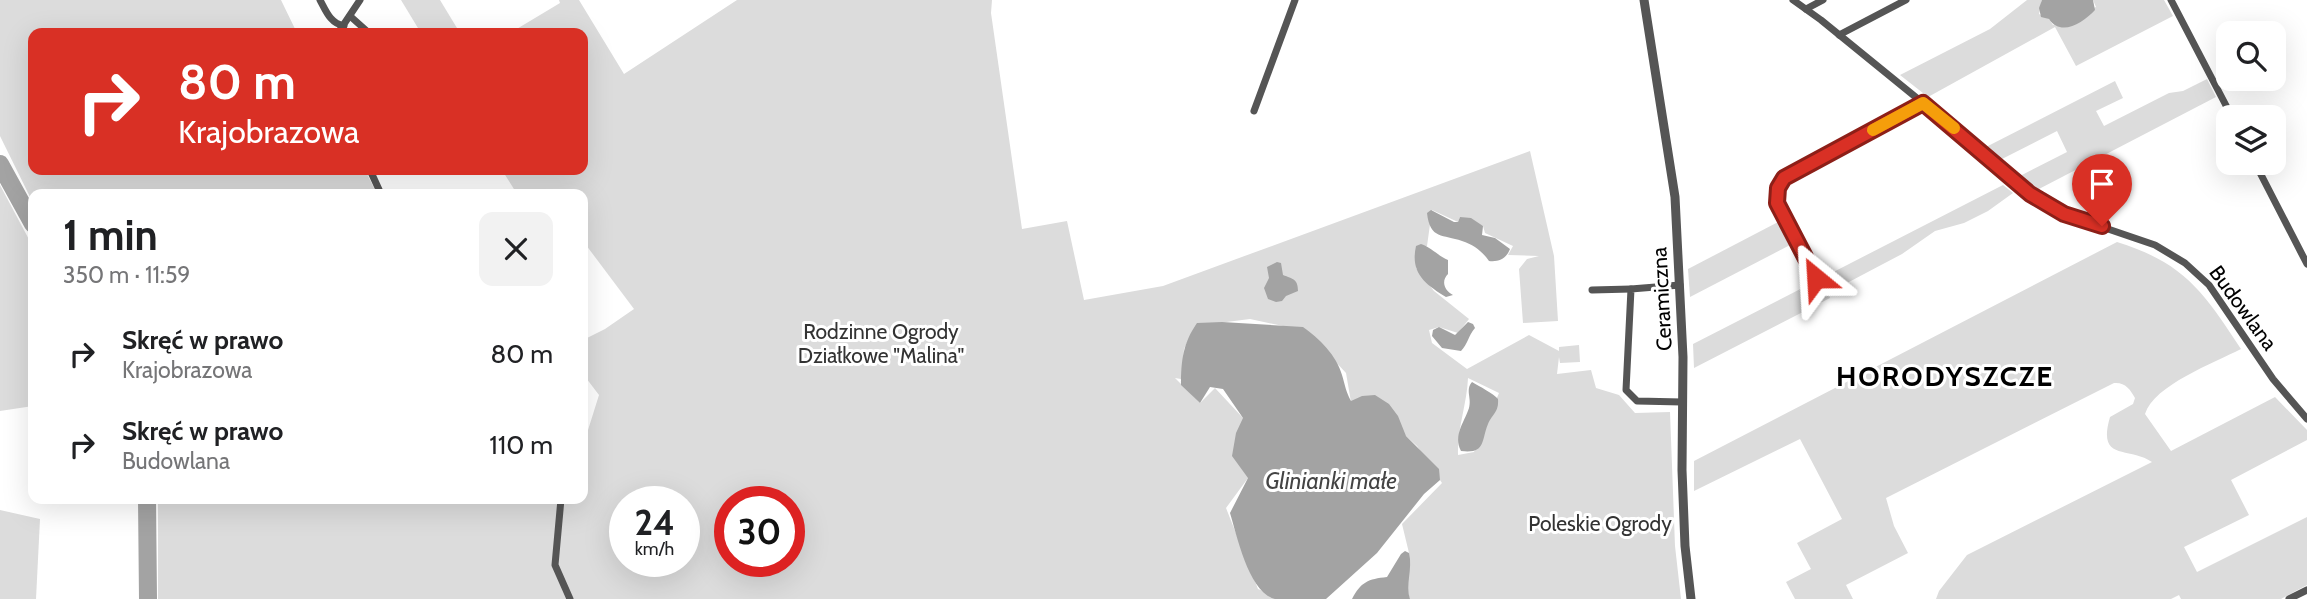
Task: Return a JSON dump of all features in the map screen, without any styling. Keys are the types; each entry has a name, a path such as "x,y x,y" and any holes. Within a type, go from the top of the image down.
{"street":[{"path":"320,0 332,21 344,26 360,0"},
{"path":"1254,111 1295,0"},
{"name":"Ceramiczna","path":"1644,0 1675,197 1680,285 1682,483 1691,599"},
{"name":"Budowlana","path":"1793,0 2045,204 2064,214 2155,245 2185,263 2209,285 2273,379 2307,419"},
{"path":"1806,9 1822,0"},
{"path":"1839,35 1906,0"},
{"path":"2171,0 2226,105"},
{"path":"350,16 363,28"},
{"path":"1816,278 1777,203 1778,188 1784,178 1923,103"},
{"path":"2261,175 2307,264"},
{"path":"1592,290 1680,285"},
{"path":"1631,289 1626,390 1637,401 1682,402"},
{"path":"561,504 555,565 570,599"},
{"path":"2289,599 2307,590"}],"green space":[{"path":"0,0 281,0 295,28 28,28 28,175 368,175 374,189 28,189 28,193 0,136"},
{"path":"401,0 440,0 457,28 418,28"},
{"name":"Rodzinne Ogrody Działkowe \"Malina\"","path":"559,0 579,0 624,74 737,0 992,0 991,13 1022,229 1067,221 1084,300 1163,286 1530,151 1554,256 1558,321 1523,323 1519,269 1527,259 1539,256 1508,255 1513,246 1485,233 1483,226 1460,217 1458,222 1432,210 1427,246 1417,246 1416,268 1434,291 1469,319 1458,333 1439,327 1429,330 1432,343 1467,369 1529,335 1559,351 1559,347 1579,345 1580,362 1560,363 1559,357 1557,374 1591,370 1596,388 1619,395 1635,413 1670,412 1675,546 1681,599 1410,599 1404,583 1409,553 1402,524 1442,483 1417,446 1406,436 1351,402 1346,373 1307,331 1250,319 1195,326 1184,349 1181,379 1175,378 1200,403 1215,388 1243,418 1248,478 1226,508 1258,589 1285,599 158,599 158,504 588,504 588,430 599,395 588,381 588,338 634,309 588,248 588,189 514,189 505,175 588,175 588,28 518,28 560,3","holes":["1468,378 1499,393 1474,452 1458,455"]},
{"path":"2027,0 2042,0 2039,14 2049,19 2053,25 2096,7 2093,0 2164,0 2173,16 2076,66 2055,27 1928,97 1900,75 1990,29"},
{"path":"2207,79 2216,97 2037,190 2020,176 2067,152 2057,131 2000,160 1986,147 2115,81 2123,98 2096,111 2104,126 2169,93 2183,91"},
{"path":"0,185 28,238 28,407 0,411"},
{"path":"2003,185 2013,193 1988,211 1964,223 1935,231 1902,254 1828,293 1830,298 1694,368 1693,344"},
{"path":"1782,220 1794,243 1690,297 1688,269"},
{"path":"2117,242 2160,260 2191,282 2241,349 2172,384 2151,403 2145,414 2171,451 2275,397 2307,430 2307,440 2231,480 2249,515 2184,547 2197,572 2307,517 2307,585 2281,599 2181,599 2179,595 2171,599 1936,599 1939,591 1967,555 2152,462 2117,450 2111,447 2108,441 2110,417 2133,404 2135,398 2127,387 2118,383 1886,498 1894,526 1908,553 1846,585 1853,599 1795,599 1786,582 1811,569 1797,543 1842,519 1800,439 1694,491 1694,461"},
{"path":"0,510 40,519 36,599 0,599"}],"water":[{"path":"2042,0 2093,0 2095,10 2072,26 2060,27 2041,17 2039,8"},
{"path":"1431,210 1454,222 1458,222 1460,217 1471,218 1483,226 1482,235 1495,238 1510,249 1502,259 1489,261 1481,251 1470,244 1434,232 1427,213"},
{"path":"1421,244 1448,260 1448,274 1444,285 1453,295 1446,297 1426,282 1417,271 1416,246"},
{"path":"1281,263 1283,275 1296,282 1298,291 1276,302 1268,299 1264,288 1269,278 1267,267"},
{"path":"1468,322 1475,328 1461,351 1442,348 1432,336 1433,330 1439,327 1455,335"},
{"name":"Glinianki małe","path":"1197,323 1303,327 1332,354 1340,368 1351,401 1362,396 1375,395 1389,404 1398,416 1406,436 1439,469 1440,480 1424,494 1377,553 1326,599 1275,599 1266,595 1251,575 1240,549 1230,513 1248,478 1232,456 1236,433 1243,418 1223,389 1210,387 1200,403 1181,385 1184,352"},
{"path":"1472,382 1496,397 1498,407 1479,448 1461,451 1458,440 1469,408 1469,388"},
{"path":"1405,551 1409,553 1410,559 1410,599 1352,599 1366,582 1387,577"}],"waterway":[{"path":"0,164 28,215"},
{"path":"147,504 148,599"}],"slow traffic":[{"path":"1873,130 1923,103 1954,128"}],"district":[{"name":"HORODYSZCZE","path":"1945,376"}],"route":[{"path":"1816,278 1777,203 1778,188 1784,178 1923,103 2030,194 2064,214 2102,226"}],"park label":[{"name":"Poleskie Ogrody","path":"1600,524"}]}
